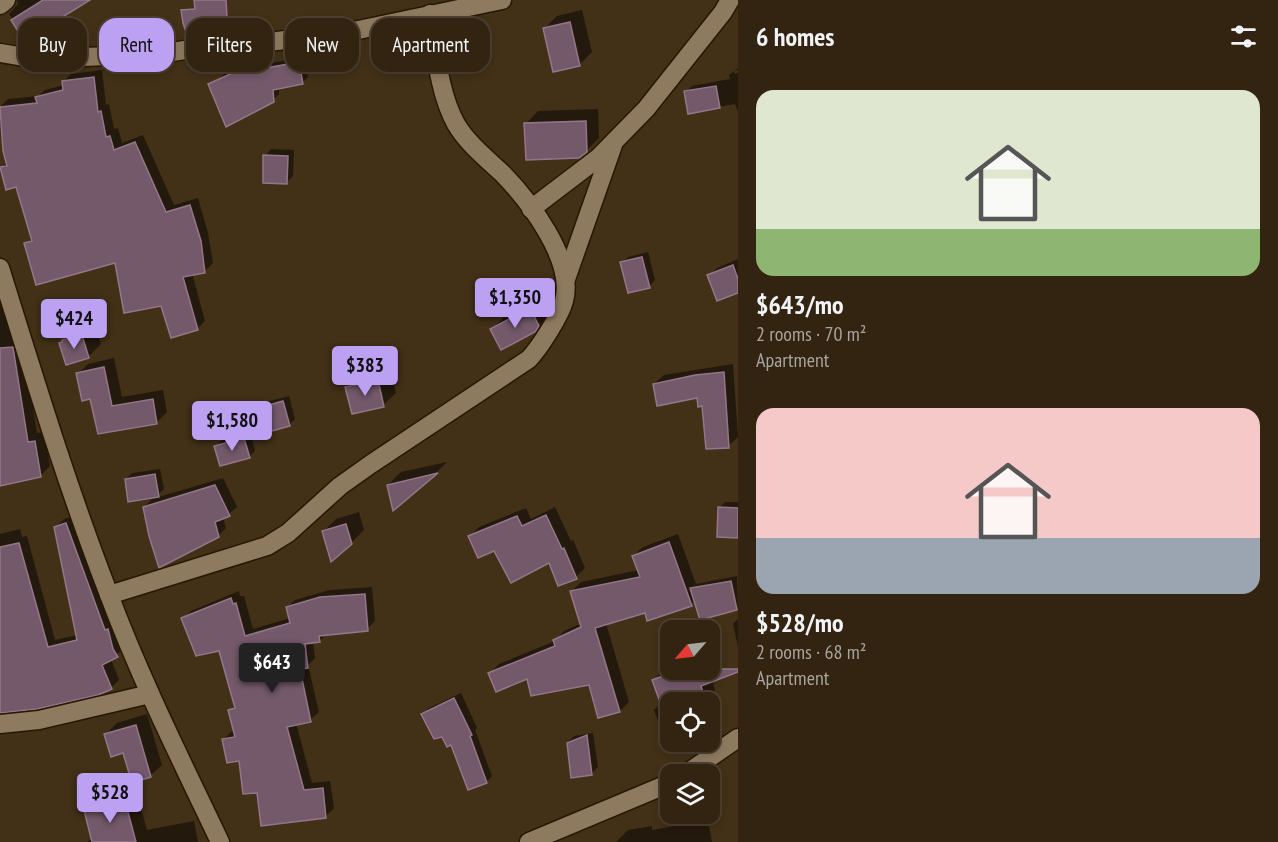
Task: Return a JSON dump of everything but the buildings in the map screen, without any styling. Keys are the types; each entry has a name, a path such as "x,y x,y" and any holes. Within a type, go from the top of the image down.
{"street":[{"path":"0,5 6,0"},
{"path":"0,53 37,59 166,52 344,33 502,0"},
{"path":"531,209 598,158 646,109 730,0"},
{"path":"430,14 448,108 458,127 518,189 552,241 566,279"},
{"path":"109,595 267,546 288,533 348,480 529,359 541,345 564,301 566,279 615,140"},
{"path":"0,268 81,520 109,595 150,694 220,842"},
{"path":"0,724 39,720 150,694"},
{"path":"700,764 738,738"},
{"path":"529,842 660,787"}]}
